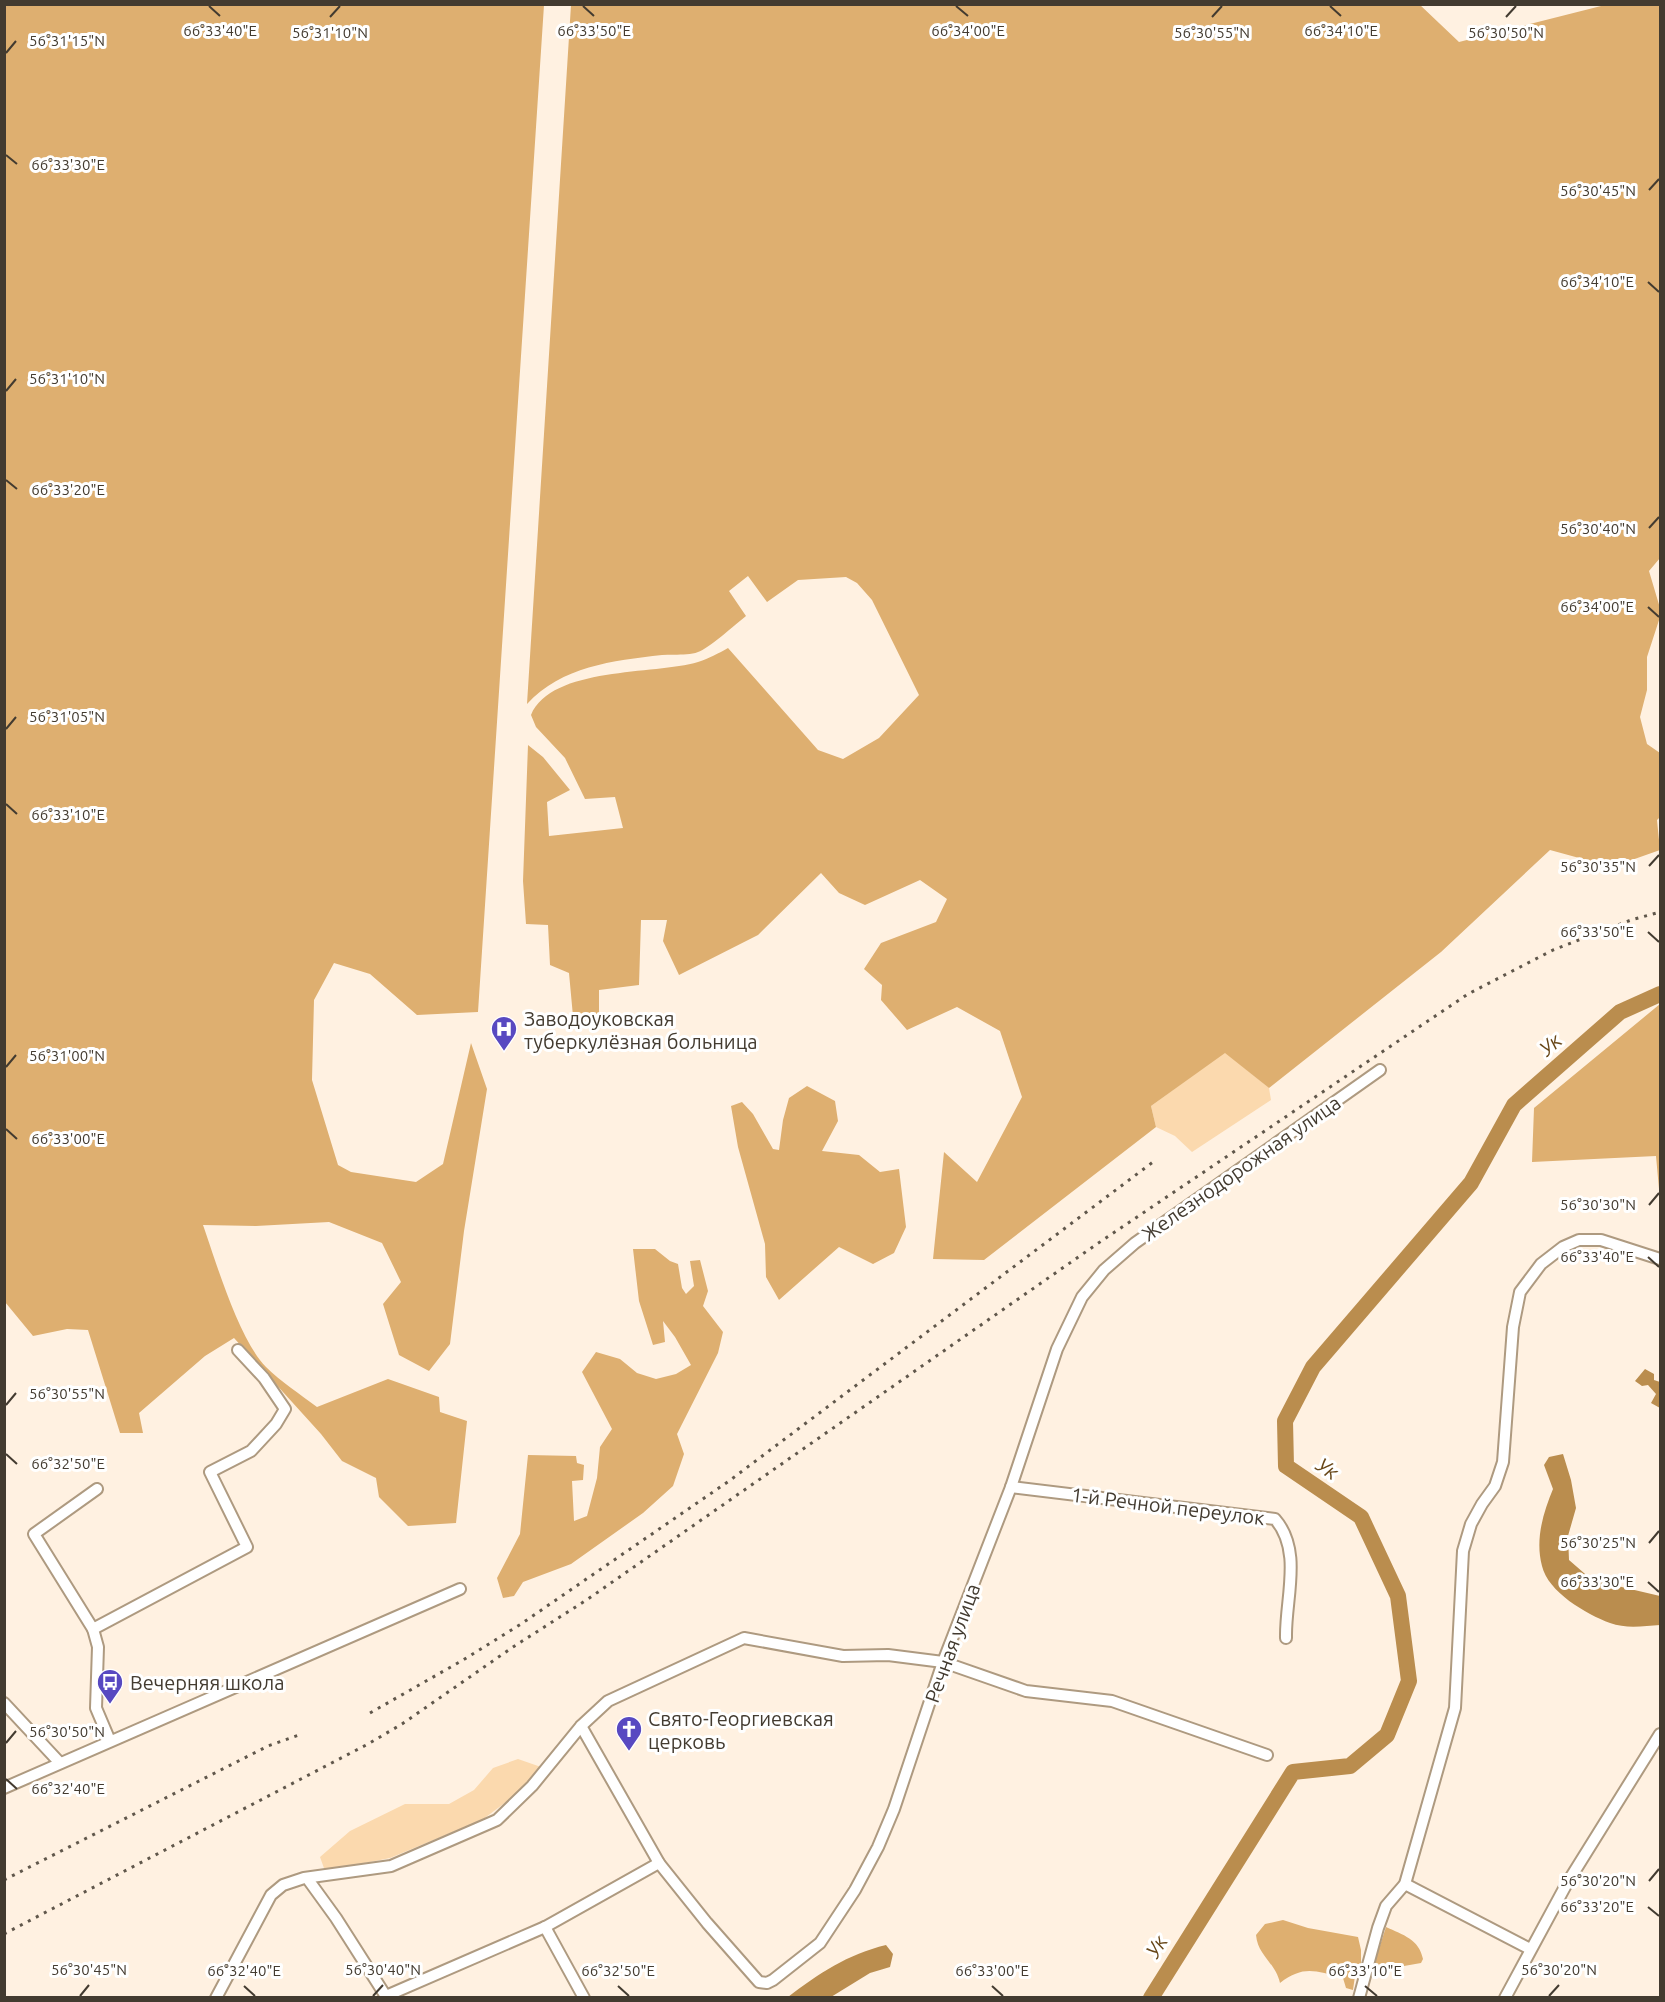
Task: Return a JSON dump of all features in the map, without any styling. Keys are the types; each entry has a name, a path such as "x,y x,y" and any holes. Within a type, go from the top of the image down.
{"street":[{"name":"Железнодорожная улица","path":"1104,1270 1135,1242 1380,1070"},
{"path":"1359,1998 1386,1906 1405,1884 1455,1708 1462,1551 1482,1504 1495,1486 1503,1462 1513,1327 1520,1292 1541,1264 1563,1247 1579,1240 1601,1240 1660,1259"},
{"name":"Речная улица","path":"659,1863 707,1923 759,1982 767,1983 773,1980 819,1943 855,1890 878,1847 894,1809 943,1662 1011,1487 1057,1349 1082,1297 1104,1270"},
{"path":"93,1629 247,1547 210,1472 251,1451 276,1424 285,1409 264,1378 238,1350"},
{"name":"1-й Речной переулок","path":"1011,1487 1275,1519 1287,1540 1291,1581 1286,1638"},
{"path":"98,1489 34,1534 93,1629 98,1647 96,1708 110,1741"},
{"path":"4,1788 460,1589"},
{"path":"216,1998 271,1895 283,1885 307,1878 391,1866 497,1820 532,1786 581,1726 608,1701 744,1638 843,1656 888,1655 943,1662 1026,1691 1112,1701 1267,1755"},
{"path":"4,1703 60,1763"},
{"path":"307,1878 387,1997 545,1927 659,1863 581,1726"},
{"path":"1505,1998 1566,1885 1660,1734"},
{"path":"1405,1884 1530,1949"},
{"path":"545,1927 584,1998"}],"shaded area":[{"path":"1419,4 1459,42 1605,5 1660,5 1660,558 1649,571 1660,608 1660,617 1647,657 1647,690 1640,717 1647,744 1660,753 1660,817 1657,820 1660,850 1612,867 1550,850 1441,952 1269,1088 1225,1053 1151,1106 1156,1127 984,1260 933,1259 944,1152 977,1182 1022,1097 1000,1031 957,1007 907,1030 881,1000 882,985 864,969 881,943 936,922 947,899 920,880 865,905 839,893 821,873 758,935 679,975 663,941 667,920 641,920 639,985 599,990 599,1015 574,1027 569,973 550,965 548,925 526,924 523,881 528,745 543,757 570,790 547,802 549,836 623,828 615,797 585,799 565,758 536,727 531,715 542,699 560,688 581,680 606,675 698,662 728,648 818,750 843,759 879,738 919,695 872,600 857,583 846,577 798,580 767,602 748,576 729,591 746,616 703,650 690,654 643,657 607,663 572,673 541,691 527,704 571,5"},
{"path":"4,5 544,5 478,1012 417,1015 370,974 334,963 314,1000 312,1080 338,1165 351,1172 416,1182 443,1164 471,1043 487,1089 464,1231 450,1344 429,1371 399,1355 383,1304 401,1282 382,1243 329,1222 256,1226 203,1225 229,1300 247,1339 266,1367 291,1388 317,1407 388,1379 439,1397 440,1412 467,1421 456,1523 408,1526 379,1497 376,1478 342,1461 321,1434 234,1338 205,1356 139,1413 143,1433 120,1433 88,1330 67,1329 33,1336 5,1302"},
{"path":"1660,1004 1660,1200 1656,1156 1532,1162 1534,1108"},
{"path":"1225,1052 1269,1088 1271,1100 1192,1152 1175,1136 1156,1127 1151,1106"},
{"path":"807,1086 835,1101 838,1121 822,1151 859,1155 880,1172 899,1169 906,1227 894,1253 873,1264 839,1247 779,1300 766,1277 765,1244 738,1147 731,1106 742,1102 753,1114 773,1149 779,1150 789,1098"},
{"path":"633,1249 655,1249 670,1261 678,1264 682,1288 686,1294 694,1286 690,1261 700,1260 708,1291 703,1306 723,1332 718,1353 677,1434 684,1454 673,1486 643,1513 571,1564 523,1582 514,1596 503,1598 497,1578 520,1534 528,1455 576,1456 577,1463 584,1465 583,1480 572,1481 574,1521 587,1516 597,1478 600,1447 612,1429 582,1372 596,1352 620,1359 637,1373 656,1379 676,1374 691,1365 663,1321 665,1342 653,1345 639,1301"},
{"path":"1645,1369 1654,1374 1654,1380 1660,1382 1660,1408 1651,1403 1656,1394 1648,1385 1642,1386 1635,1381"},
{"path":"1563,1454 1576,1508 1568,1536 1569,1560 1592,1580 1660,1596 1660,1625 1622,1626 1600,1619 1569,1601 1546,1576 1539,1546 1543,1517 1553,1489 1544,1465 1549,1457"},
{"path":"518,1759 541,1767 514,1796 482,1820 390,1858 325,1871 320,1857 350,1831 405,1804 449,1804 474,1790 493,1768"},
{"path":"1283,1920 1308,1928 1358,1937 1361,1966 1355,1976 1353,1990 1346,1988 1343,1978 1310,1971 1288,1977 1280,1983 1257,1942 1256,1935 1265,1924"},
{"path":"1386,1927 1414,1942 1421,1952 1423,1959 1421,1963 1387,1969 1373,1967"},
{"path":"886,1945 893,1954 890,1967 870,1973 831,1997 788,1997 834,1966"}],"waterway":[{"name":"Ук","path":"1151,1998 1293,1772 1350,1766 1387,1735 1409,1681 1398,1596 1361,1517 1286,1466 1285,1421 1313,1367 1471,1183 1514,1105 1620,1012 1660,994"}],"railway":[{"path":"4,1934 368,1744 402,1724 513,1647 588,1599 1097,1244 1468,994 1553,950 1631,920 1660,912"},
{"path":"370,1713 521,1624 729,1481 1153,1162"},
{"path":"4,1880 268,1746 299,1735"}],"place":[{"name":"Заводоуковская туберкулёзная больница","path":"504,1052"},
{"name":"Вечерняя школа","path":"110,1705"},
{"name":"Свято-Георгиевская церковь","path":"629,1752"}]}
